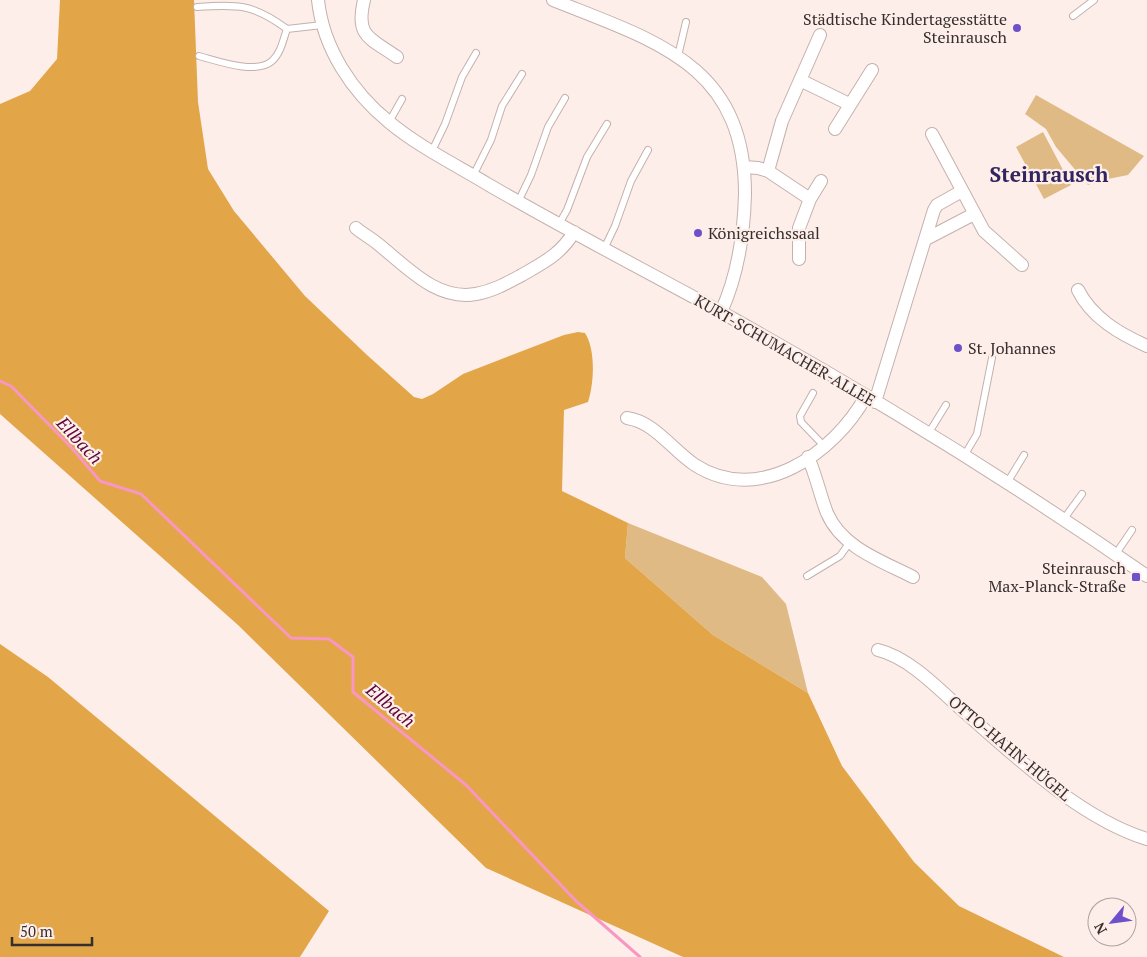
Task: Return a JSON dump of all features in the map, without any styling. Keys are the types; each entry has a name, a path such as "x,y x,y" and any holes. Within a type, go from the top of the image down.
{"street":[{"name":"KURT-SCHUMACHER-ALLEE","path":"318,0 322,24 334,56 346,76 359,93 406,136 518,202 721,312 870,399 1007,483 1147,576"},
{"path":"364,0 360,18 362,29 367,35 397,57"},
{"path":"553,0 615,24 654,42 678,56 704,78 721,98 733,119 744,167 744,205 733,284 721,312"},
{"path":"768,171 782,121 820,36"},
{"path":"836,129 872,70"},
{"path":"800,80 850,104"},
{"path":"932,134 984,231 1022,265"},
{"path":"744,167 768,171 810,198"},
{"path":"798,259 799,228 810,198 821,181"},
{"path":"627,418 644,423 694,464 726,478 759,480 788,470 808,457 824,446 848,424 870,399 926,239 934,210 937,205 962,190"},
{"path":"926,239 974,214"},
{"path":"356,228 429,284 444,291 460,295 475,294 502,286 550,259 564,247 574,232"},
{"path":"1078,290 1096,314 1126,336 1147,346"},
{"path":"808,457 827,513 845,538 861,550 913,576"},
{"name":"OTTO-HAHN-HÜGEL","path":"878,650 892,654 922,675 1047,782 1087,811 1110,824 1147,838"}],"lane":[{"path":"1073,16 1094,0"},
{"path":"197,7 232,5 251,8 287,29 322,24"},
{"path":"678,56 686,22"},
{"path":"199,56 259,68 272,61 276,56 287,29"},
{"path":"432,151 445,124 462,77 476,53"},
{"path":"473,176 491,140 502,106 522,74"},
{"path":"518,202 531,175 548,127 565,98"},
{"path":"389,122 402,99"},
{"path":"559,224 567,210 587,157 608,124"},
{"path":"604,249 615,226 631,181 648,150"},
{"path":"964,456 977,434 992,358"},
{"path":"813,393 800,416 801,422 824,446"},
{"path":"928,434 946,406"},
{"path":"1007,483 1024,455"},
{"path":"1063,520 1082,494"},
{"path":"1115,554 1132,530"},
{"path":"807,576 840,556 850,542"}],"shaded area":[{"path":"60,0 194,0 198,102 208,169 234,211 305,296 414,397 422,399 463,374 564,335 578,332 585,333 591,348 592,386 588,402 564,410 562,491 628,523 625,558 713,635 808,693 842,766 914,862 959,906 1064,957 683,957 486,868 238,625 0,414 0,104 30,91 57,59"},
{"path":"1036,95 1144,156 1128,175 1088,185 1056,147 1046,129 1025,114"},
{"path":"1043,132 1071,185 1044,199 1016,147"},
{"path":"628,523 762,577 786,604 808,693 713,635 625,558"},
{"path":"0,644 48,677 329,911 300,957 0,957"}],"waterway":[{"name":"Ellbach","path":"0,381 11,386 70,446 100,481 141,494 291,638 329,639 353,657 353,692 466,785 576,901 640,957"}],"place":[{"name":"Städtische Kindertagesstätte Steinrausch","path":"1017,28"},
{"name":"Königreichssaal","path":"698,233"},
{"name":"St. Johannes","path":"958,348"},
{"name":"Steinrausch Max-Planck-Straße","path":"1136,577"}],"district":[{"name":"Steinrausch","path":"1049,174"}]}
